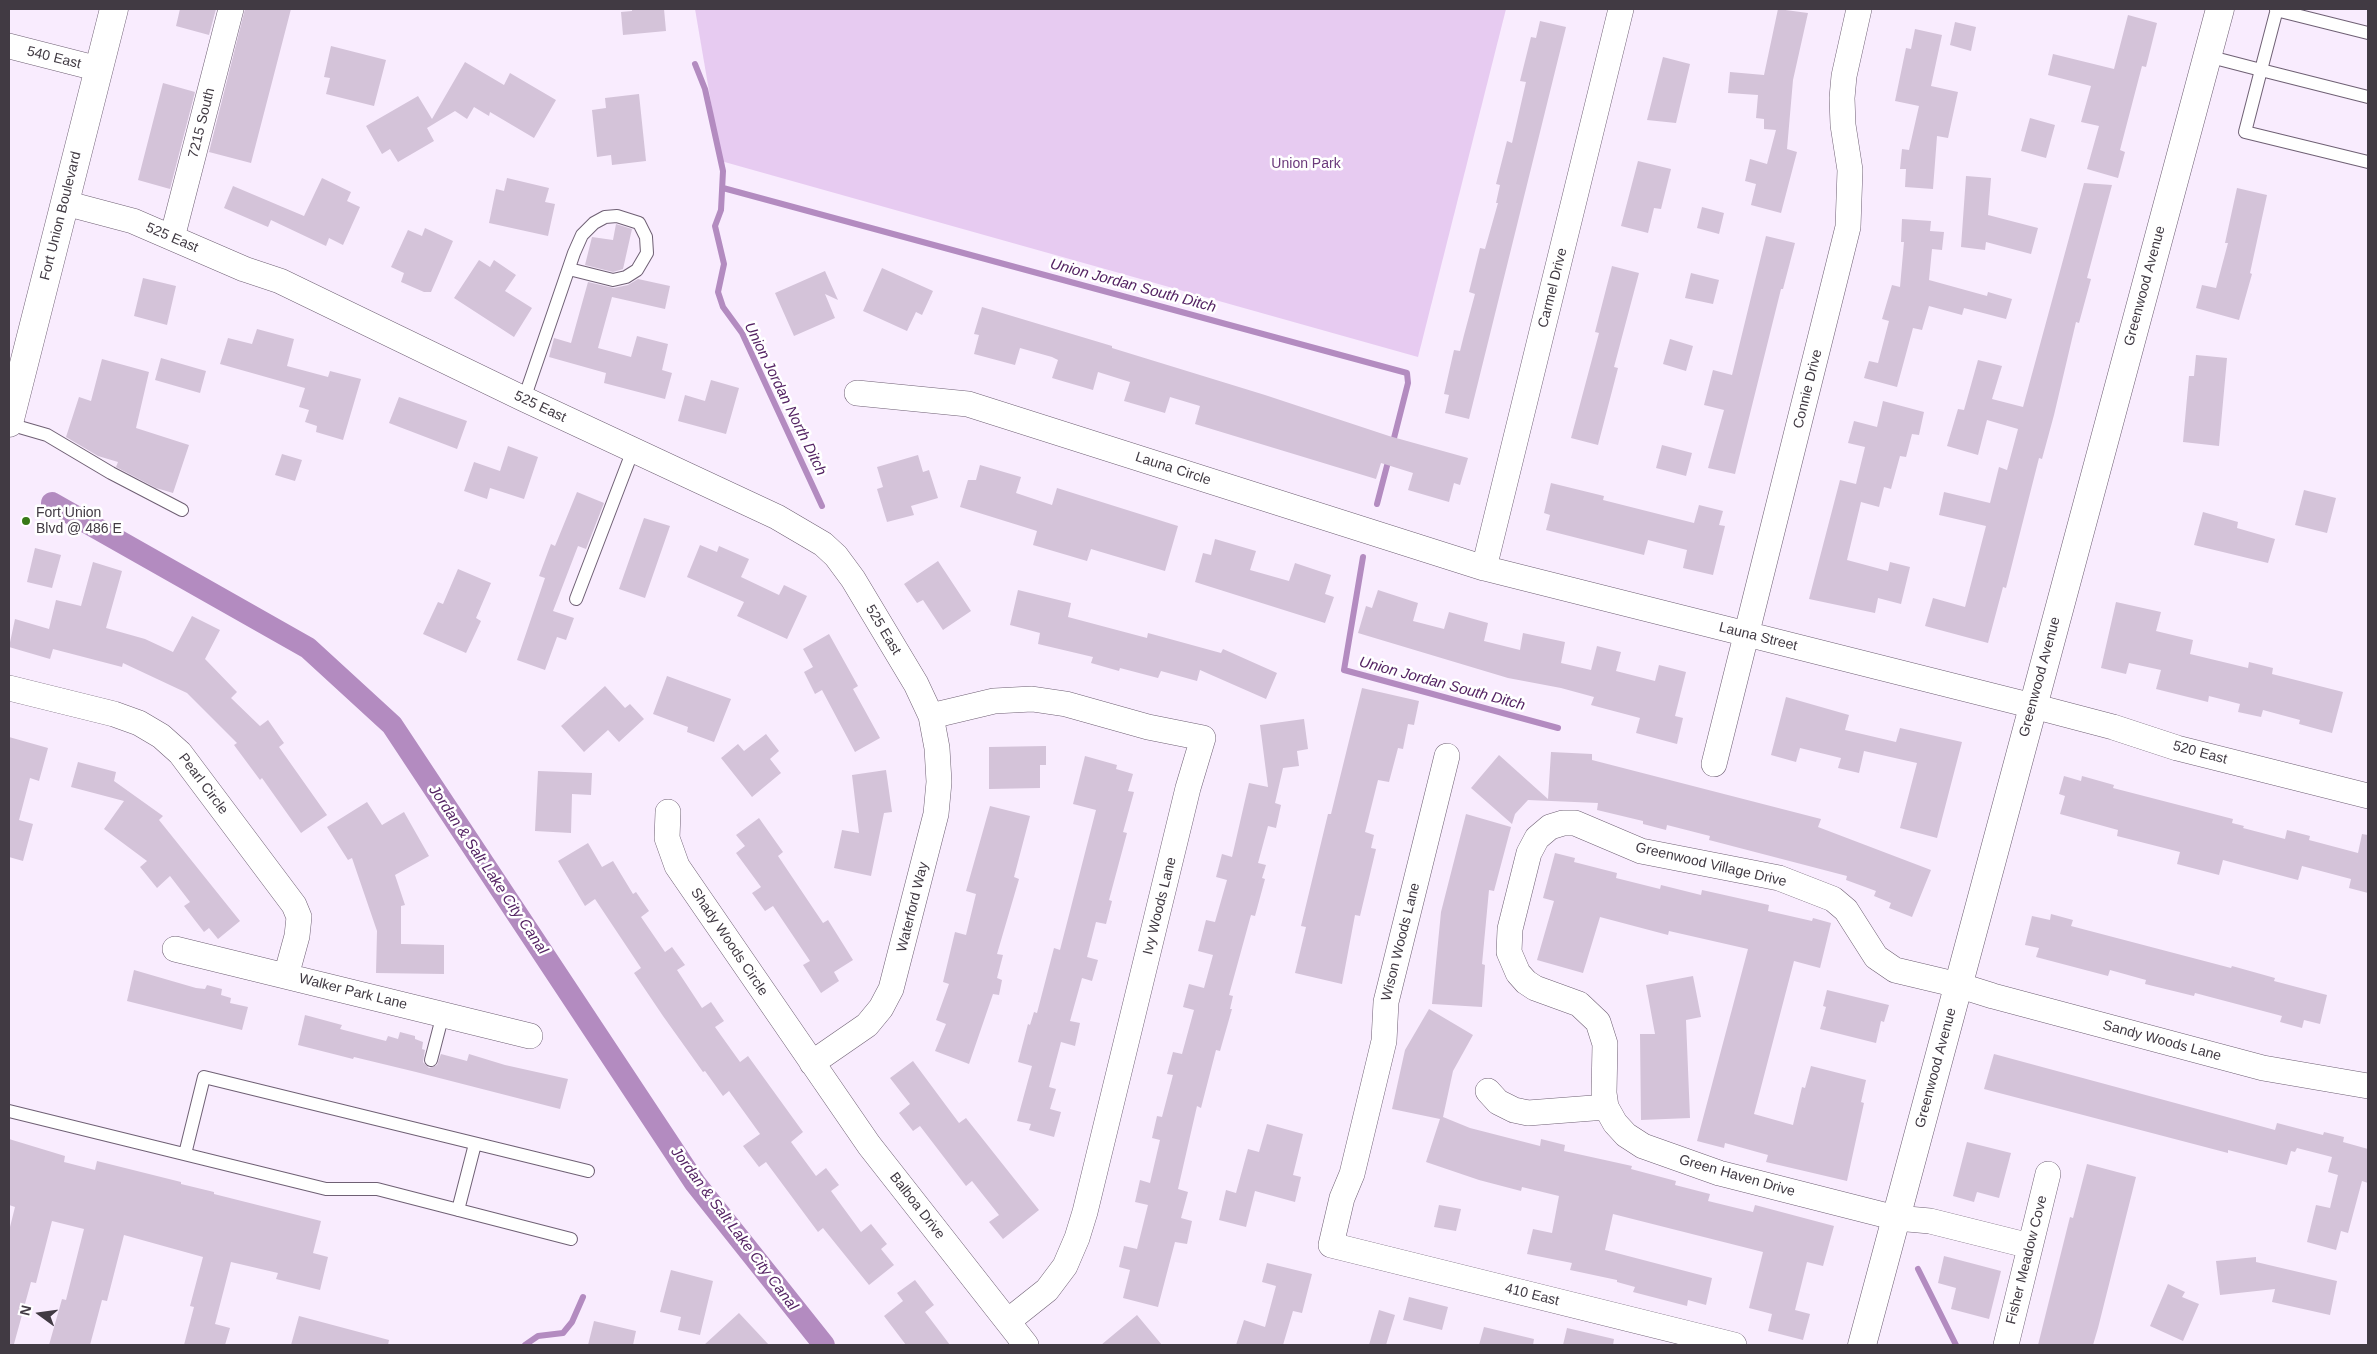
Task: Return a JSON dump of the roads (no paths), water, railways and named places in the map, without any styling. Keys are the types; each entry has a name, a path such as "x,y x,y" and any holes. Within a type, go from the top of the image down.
{"street":[{"name":"Fort Union Boulevard","path":"9,423 114,9"},
{"name":"7215 South","path":"172,238 232,9"},
{"name":"Carmel Drive","path":"1484,568 1621,9"},
{"name":"Connie Drive","path":"1714,764 1848,227 1850,170 1842,98 1846,67 1859,9"},
{"name":"Greenwood Avenue","path":"1862,1345 2220,9"},
{"name":"540 East","path":"9,46 99,69"},
{"name":"525 East","path":"65,203 133,221 244,269 280,281 777,518 822,544 836,556 853,579 916,684 930,716"},
{"name":"Launa Circle","path":"856,393 968,404 1484,568"},
{"name":"Launa Street","path":"1484,568 2033,706"},
{"name":"Pearl Circle","path":"9,688 114,714 139,723 161,736 180,753 294,905 299,917 297,936 286,976"},
{"name":"Ivy Woods Lane","path":"930,716 994,701 1032,698 1066,704 1148,727 1203,738 1188,788 1077,1238 1065,1266 1047,1290 1008,1321"},
{"name":"520 East","path":"2033,706 2113,727 2177,748 2368,796"},
{"name":"Waterford Way","path":"812,1063 867,1025 881,1008 891,989 936,814 939,782 937,748 930,716"},
{"name":"Wison Woods Lane","path":"1331,1245 1342,1198 1352,1174 1380,1060 1384,1041 1386,1002 1447,756"},
{"name":"Shady Woods Circle","path":"668,812 667,838 677,866 812,1063"},
{"name":"Greenwood Village Drive","path":"1550,827 1563,823 1575,824 1641,851 1748,871 1807,887 1833,898 1846,910 1876,956 1884,964 1895,970 1958,985"},
{"name":"Green Haven Drive","path":"1550,827 1537,838 1528,853 1510,929 1509,952 1518,972 1526,982 1535,988 1579,1004 1598,1022 1605,1044 1604,1093 1606,1107 1615,1123 1626,1135 1643,1146 1719,1173 1896,1218 1930,1221 2030,1246"},
{"name":"Walker Park Lane","path":"175,949 530,1036"},
{"name":"Sandy Woods Lane","path":"1958,985 2263,1068 2368,1086"},
{"name":"Balboa Drive","path":"812,1063 869,1145 1026,1345"},
{"path":"1488,1091 1498,1102 1514,1110 1528,1112 1606,1107"},
{"name":"Fisher Meadow Cove","path":"2006,1345 2048,1174"},
{"name":"410 East","path":"1331,1245 1734,1345"}],"lane":[{"path":"2368,33 2277,10 2245,132 2368,162"},
{"path":"2207,56 2368,97"},
{"path":"524,399 569,269 582,235 594,223 605,217 617,216 639,223 646,236 647,253 637,270 626,276 613,280 569,269"},
{"path":"9,423 47,435 111,473 182,510"},
{"path":"576,599 633,450"},
{"path":"431,1060 443,1014"},
{"path":"185,1154 204,1077 588,1171"},
{"path":"9,1111 326,1189 377,1189 571,1239"},
{"path":"458,1210 475,1144"}],"waterway":[{"name":"Union Jordan North Ditch","path":"695,64 705,89 723,171 721,210 715,226 724,264 718,292 723,307 742,333 822,506"},
{"name":"Union Jordan South Ditch","path":"723,188 1407,373 1408,383 1392,446"},
{"name":"Union Jordan South Ditch","path":"1377,504 1389,458"},
{"name":"Jordan & Salt Lake City Canal","path":"52,503 308,648 392,725 695,1183 824,1345"},
{"name":"Union Jordan South Ditch","path":"1363,557 1344,670 1558,728"},
{"name":"Union Jordan South Ditch","path":"1918,1269 1956,1345"},
{"name":"Union Jordan North Ditch","path":"525,1345 538,1336 563,1333 572,1322 583,1297"}],"place":[{"name":"Fort Union Blvd @ 486 E","path":"26,521"}],"park label":[{"name":"Union Park","path":"1306,164"}]}
